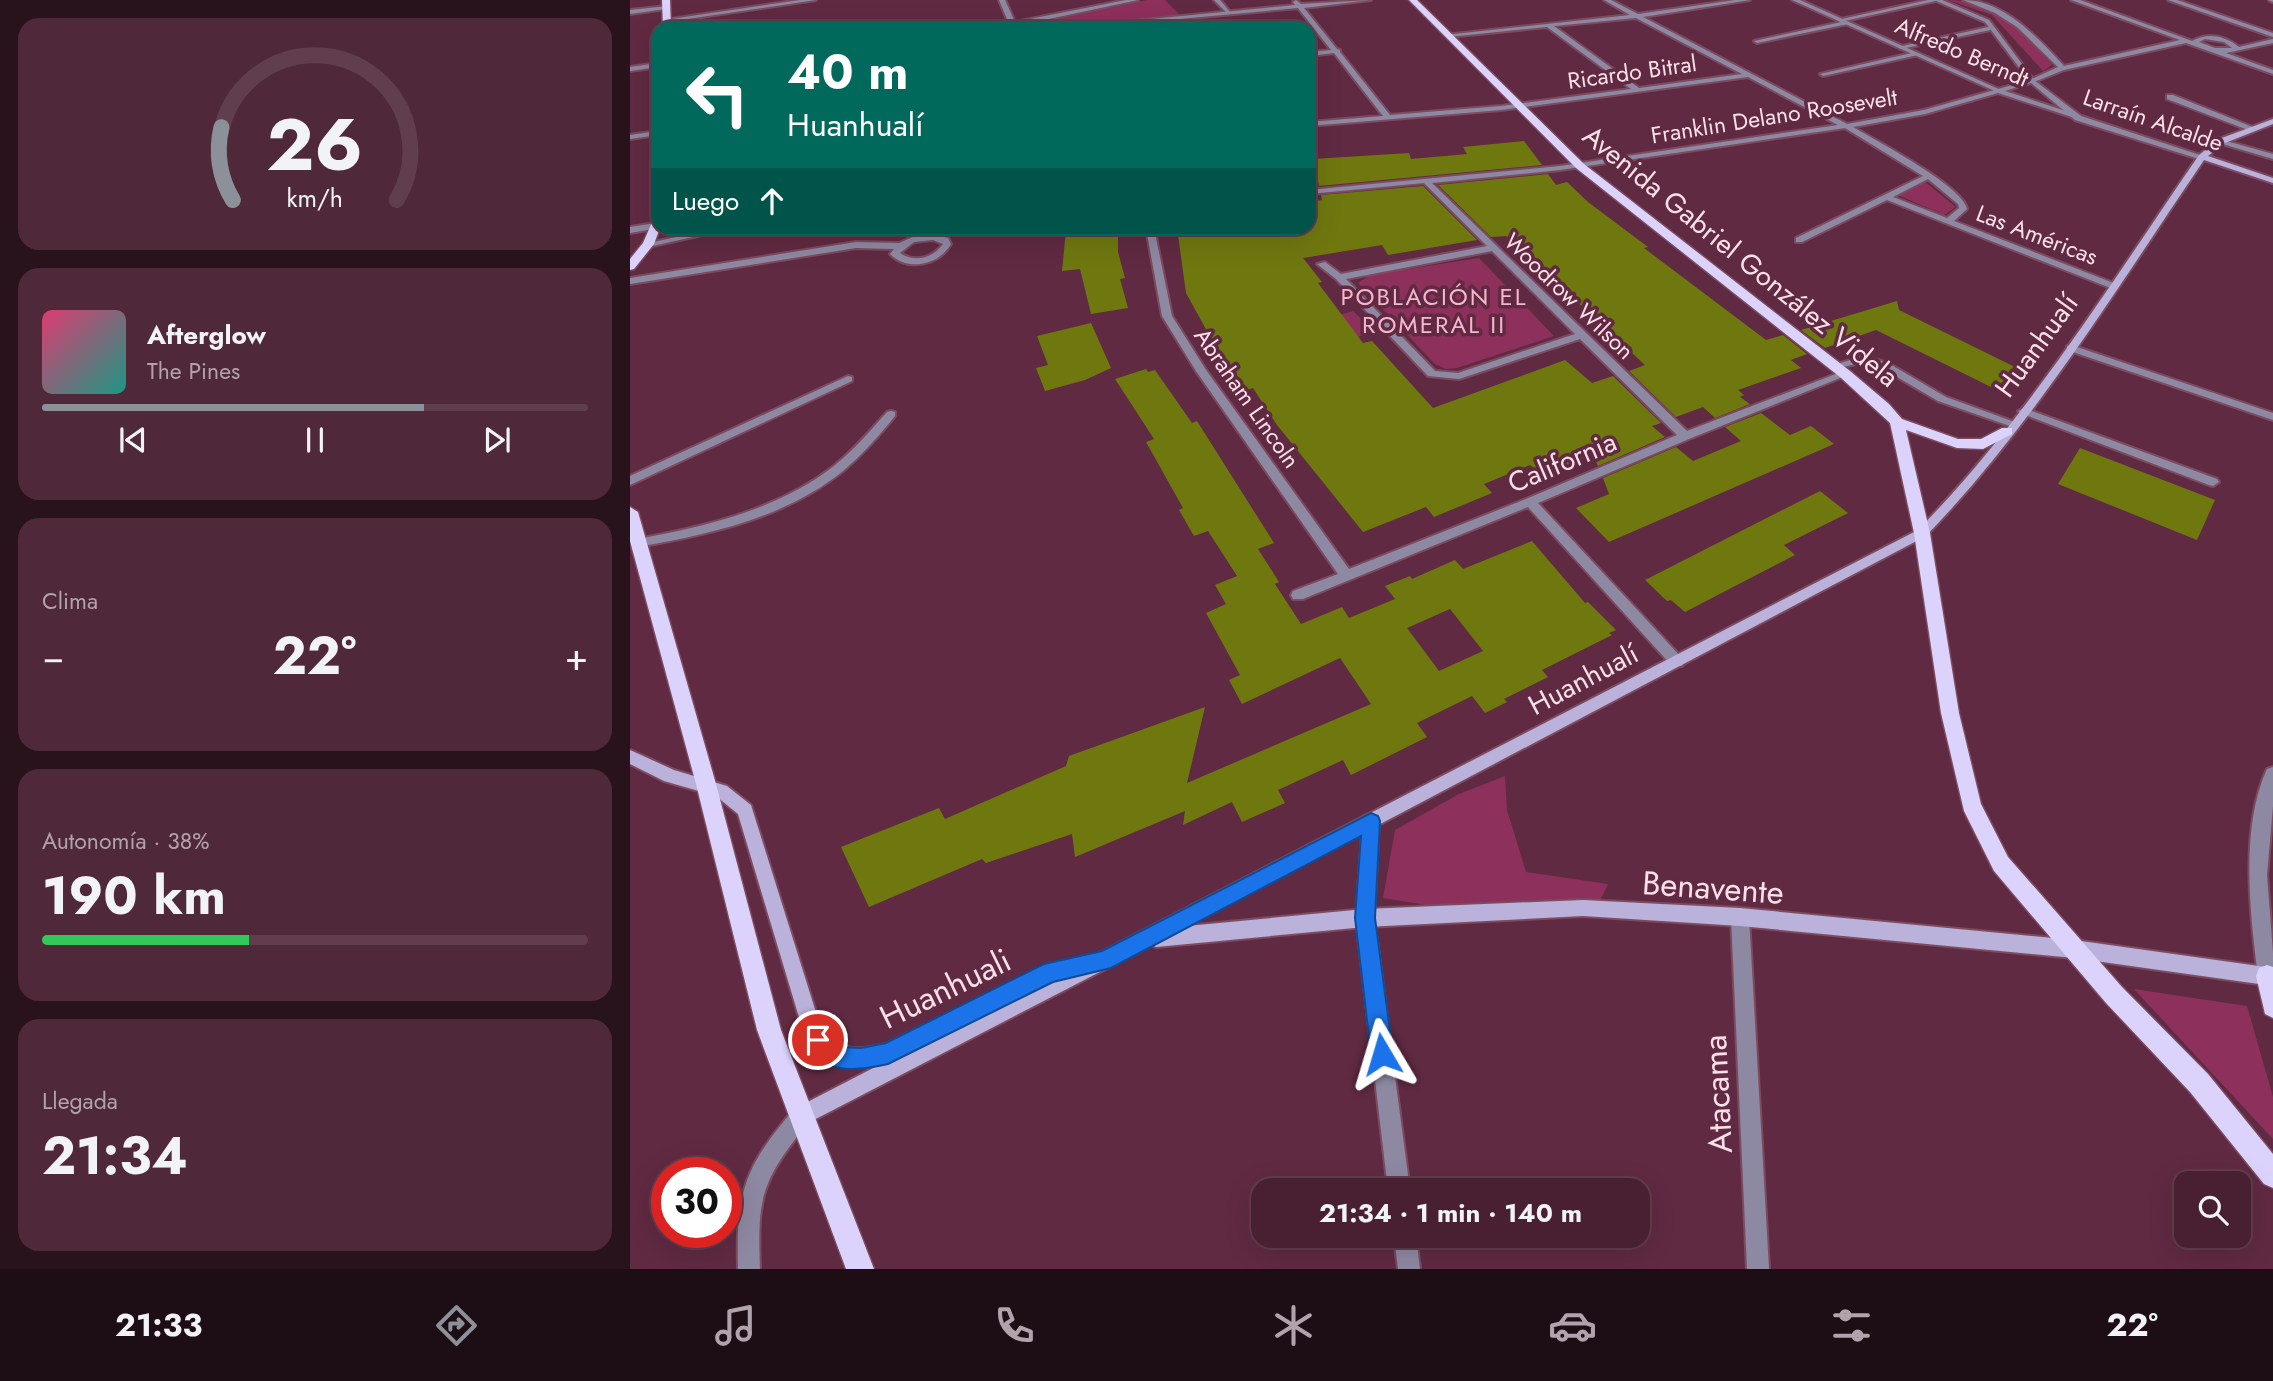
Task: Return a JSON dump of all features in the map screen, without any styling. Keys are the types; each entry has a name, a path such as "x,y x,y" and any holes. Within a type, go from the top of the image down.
{"main road":[{"name":"Avenida Gabriel González Videla","path":"1413,0 1580,166 1840,370 1884,407 1897,422 1922,533 1950,713 1971,805 2001,863 2113,995 2199,1083 2273,1175"},
{"path":"666,3 667,21"},
{"name":"Huanhualí","path":"801,1116 1147,939 1922,533 1962,491 2024,411 2071,348 2202,158 2222,141 2273,121"},
{"name":"Larraín Alcalde","path":"2202,158 2273,181"},
{"path":"631,264 648,244 652,235"},
{"path":"1897,422 1957,443 1983,444 2011,428"},
{"path":"630,512 706,784 769,1030 860,1269"},
{"path":"630,757 676,778 706,784"},
{"name":"Huanhuali","path":"706,784 733,795 745,810 811,1027 827,1051 840,1058 861,1059 888,1053 1051,972 1104,961"},
{"name":"Benavente","path":"1147,939 1365,918 1583,908 1740,917 2074,949 2270,976"},
{"path":"2270,976 2273,1006"}],"street":[{"path":"685,21 813,0"},
{"path":"1002,0 1011,21"},
{"path":"1034,21 1110,3 1135,0"},
{"path":"1217,0 1229,12"},
{"path":"1294,0 1313,21"},
{"path":"1157,21 1368,0"},
{"name":"Las Américas","path":"1607,0 1846,126 1929,176 1962,203 1963,209 1948,221"},
{"path":"1448,35 1636,16 1746,0"},
{"name":"Alfredo Berndt","path":"1795,0 1999,91 2078,118"},
{"path":"1757,41 1937,0"},
{"name":"Larraín Alcalde","path":"1937,0 1979,16 1993,28 2032,81 2078,118 2202,158"},
{"name":"Larraín Alcalde","path":"1966,0 2002,13 2024,27 2062,68"},
{"path":"2074,0 2273,72"},
{"path":"2171,0 2273,35"},
{"path":"630,12 666,3"},
{"path":"1213,14 1218,21"},
{"path":"1316,24 1389,118"},
{"path":"1549,25 1639,91"},
{"path":"1901,47 1993,28"},
{"path":"2215,38 2235,44 2237,48 2234,50 2199,45 2194,41 2215,38"},
{"name":"Franklin Delano Roosevelt","path":"1316,191 1580,166 1846,126 1925,112 2032,81 2062,68 2186,41"},
{"path":"2221,53 2273,41"},
{"path":"1316,53 1338,51"},
{"path":"1823,74 1916,54"},
{"path":"630,69 651,66"},
{"name":"Ricardo Bitral","path":"1316,123 1520,106 1748,75"},
{"path":"2170,97 2251,128"},
{"path":"630,137 651,134"},
{"path":"2222,141 2273,157"},
{"path":"1798,240 1929,176"},
{"name":"Woodrow Wilson","path":"1427,182 1685,436"},
{"name":"Las Américas","path":"1886,197 2113,286"},
{"path":"630,230 651,225"},
{"path":"648,244 694,235"},
{"name":"Abraham Lincoln","path":"1151,235 1167,316 1201,371 1347,576"},
{"path":"630,281 856,245 901,246 924,237 940,238 947,244 939,255 916,261 897,257 895,254 901,246"},
{"path":"1339,277 1492,248"},
{"path":"1321,264 1339,277 1432,374 1458,376 1581,335"},
{"path":"2071,348 2273,417"},
{"name":"California","path":"1298,595 1530,502 1864,359 1884,365 1942,399 2011,428"},
{"path":"630,481 848,379"},
{"path":"2024,411 2213,482"},
{"path":"638,543 756,516 786,503 824,479 876,434 891,414"},
{"path":"1530,502 1677,662"},
{"path":"2270,976 2258,911 2258,837 2273,774"},
{"path":"1371,821 1365,918 1398,1178"},
{"name":"Atacama","path":"1740,917 1758,1269"},
{"path":"749,1269 747,1222 752,1189 767,1156 801,1116"},
{"path":"1406,1248 1409,1269"}],"shaded area":[{"path":"1147,0 1165,0 1180,15 1108,21 1048,21"},
{"path":"1948,0 1965,1 1980,6 2007,20 2031,41 2052,65 2043,71 1992,15"},
{"path":"1925,182 1956,207 1944,215 1898,195"},
{"path":"1479,258 1554,336 1457,368 1446,369 1435,364 1358,283 1370,275"},
{"path":"1353,311 1374,332 1222,379 1203,349 1242,337 1248,342"},
{"path":"1505,776 1507,810 1526,872 1608,884 1596,909 1432,906 1383,898 1395,830 1459,794"},
{"path":"2134,989 2247,1006 2273,1097 2273,1139"}],"building":[{"path":"1524,141 1542,165 1319,186 1316,172 1316,159 1409,153 1411,159 1467,154 1463,147"},
{"path":"1548,174 1556,185 1567,182 1588,202 1648,247 1644,248 1766,340 1783,335 1807,354 1791,360 1801,368 1738,390 1744,395 1740,397 1750,404 1715,418 1703,407 1676,417 1629,371 1645,365 1506,236 1491,237 1438,185"},
{"path":"1423,186 1477,240 1388,255 1382,245 1303,258 1322,282 1318,283 1363,343 1372,341 1433,408 1565,360 1592,383 1613,376 1661,423 1652,426 1665,437 1598,466 1593,455 1543,475 1530,465 1484,484 1492,493 1434,517 1426,507 1363,532 1277,425 1253,388 1247,390 1207,331 1186,293 1178,235 1316,235 1316,201 1322,200 1321,195"},
{"path":"1066,235 1118,235 1118,252 1125,278 1120,279 1128,308 1091,314 1080,269 1062,271"},
{"path":"1897,301 1899,310 2017,368 1995,389 1876,330 1825,348 1801,330"},
{"path":"1091,323 1111,368 1085,380 1045,391 1036,368 1048,365 1037,336"},
{"path":"1146,369 1148,372 1155,370 1192,423 1197,421 1274,543 1258,549 1279,582 1275,584 1301,624 1342,607 1349,618 1395,599 1385,586 1410,576 1412,579 1455,560 1463,569 1532,541 1585,603 1588,602 1616,630 1609,633 1612,635 1542,670 1548,677 1504,699 1507,702 1485,713 1472,696 1417,723 1427,737 1351,775 1343,760 1278,790 1285,803 1242,822 1232,802 1183,825 1185,811 1075,857 1072,834 986,863 982,859 869,907 841,847 939,808 945,819 1066,766 1069,756 1205,707 1187,783 1371,704 1340,658 1242,704 1229,680 1240,675 1206,613 1226,604 1215,585 1237,576 1208,531 1194,536 1179,510 1183,508 1146,442 1154,439 1115,379","holes":["1450,609 1483,651 1439,671 1407,628"]},
{"path":"1761,413 1790,435 1811,426 1834,444 1609,542 1576,508 1609,494 1603,478 1676,447 1693,461 1741,441 1725,427"},
{"path":"2080,448 2215,500 2197,540 2058,484"},
{"path":"1820,491 1848,513 1784,545 1795,555 1685,612 1671,600 1667,601 1645,580"}],"district":[{"name":"POBLACIÓN EL ROMERAL II","path":"1434,311"}],"route":[{"path":"818,1040 827,1051 840,1058 861,1059 888,1053 1051,972 1104,961 1371,821 1365,918 1382,1054"}]}
